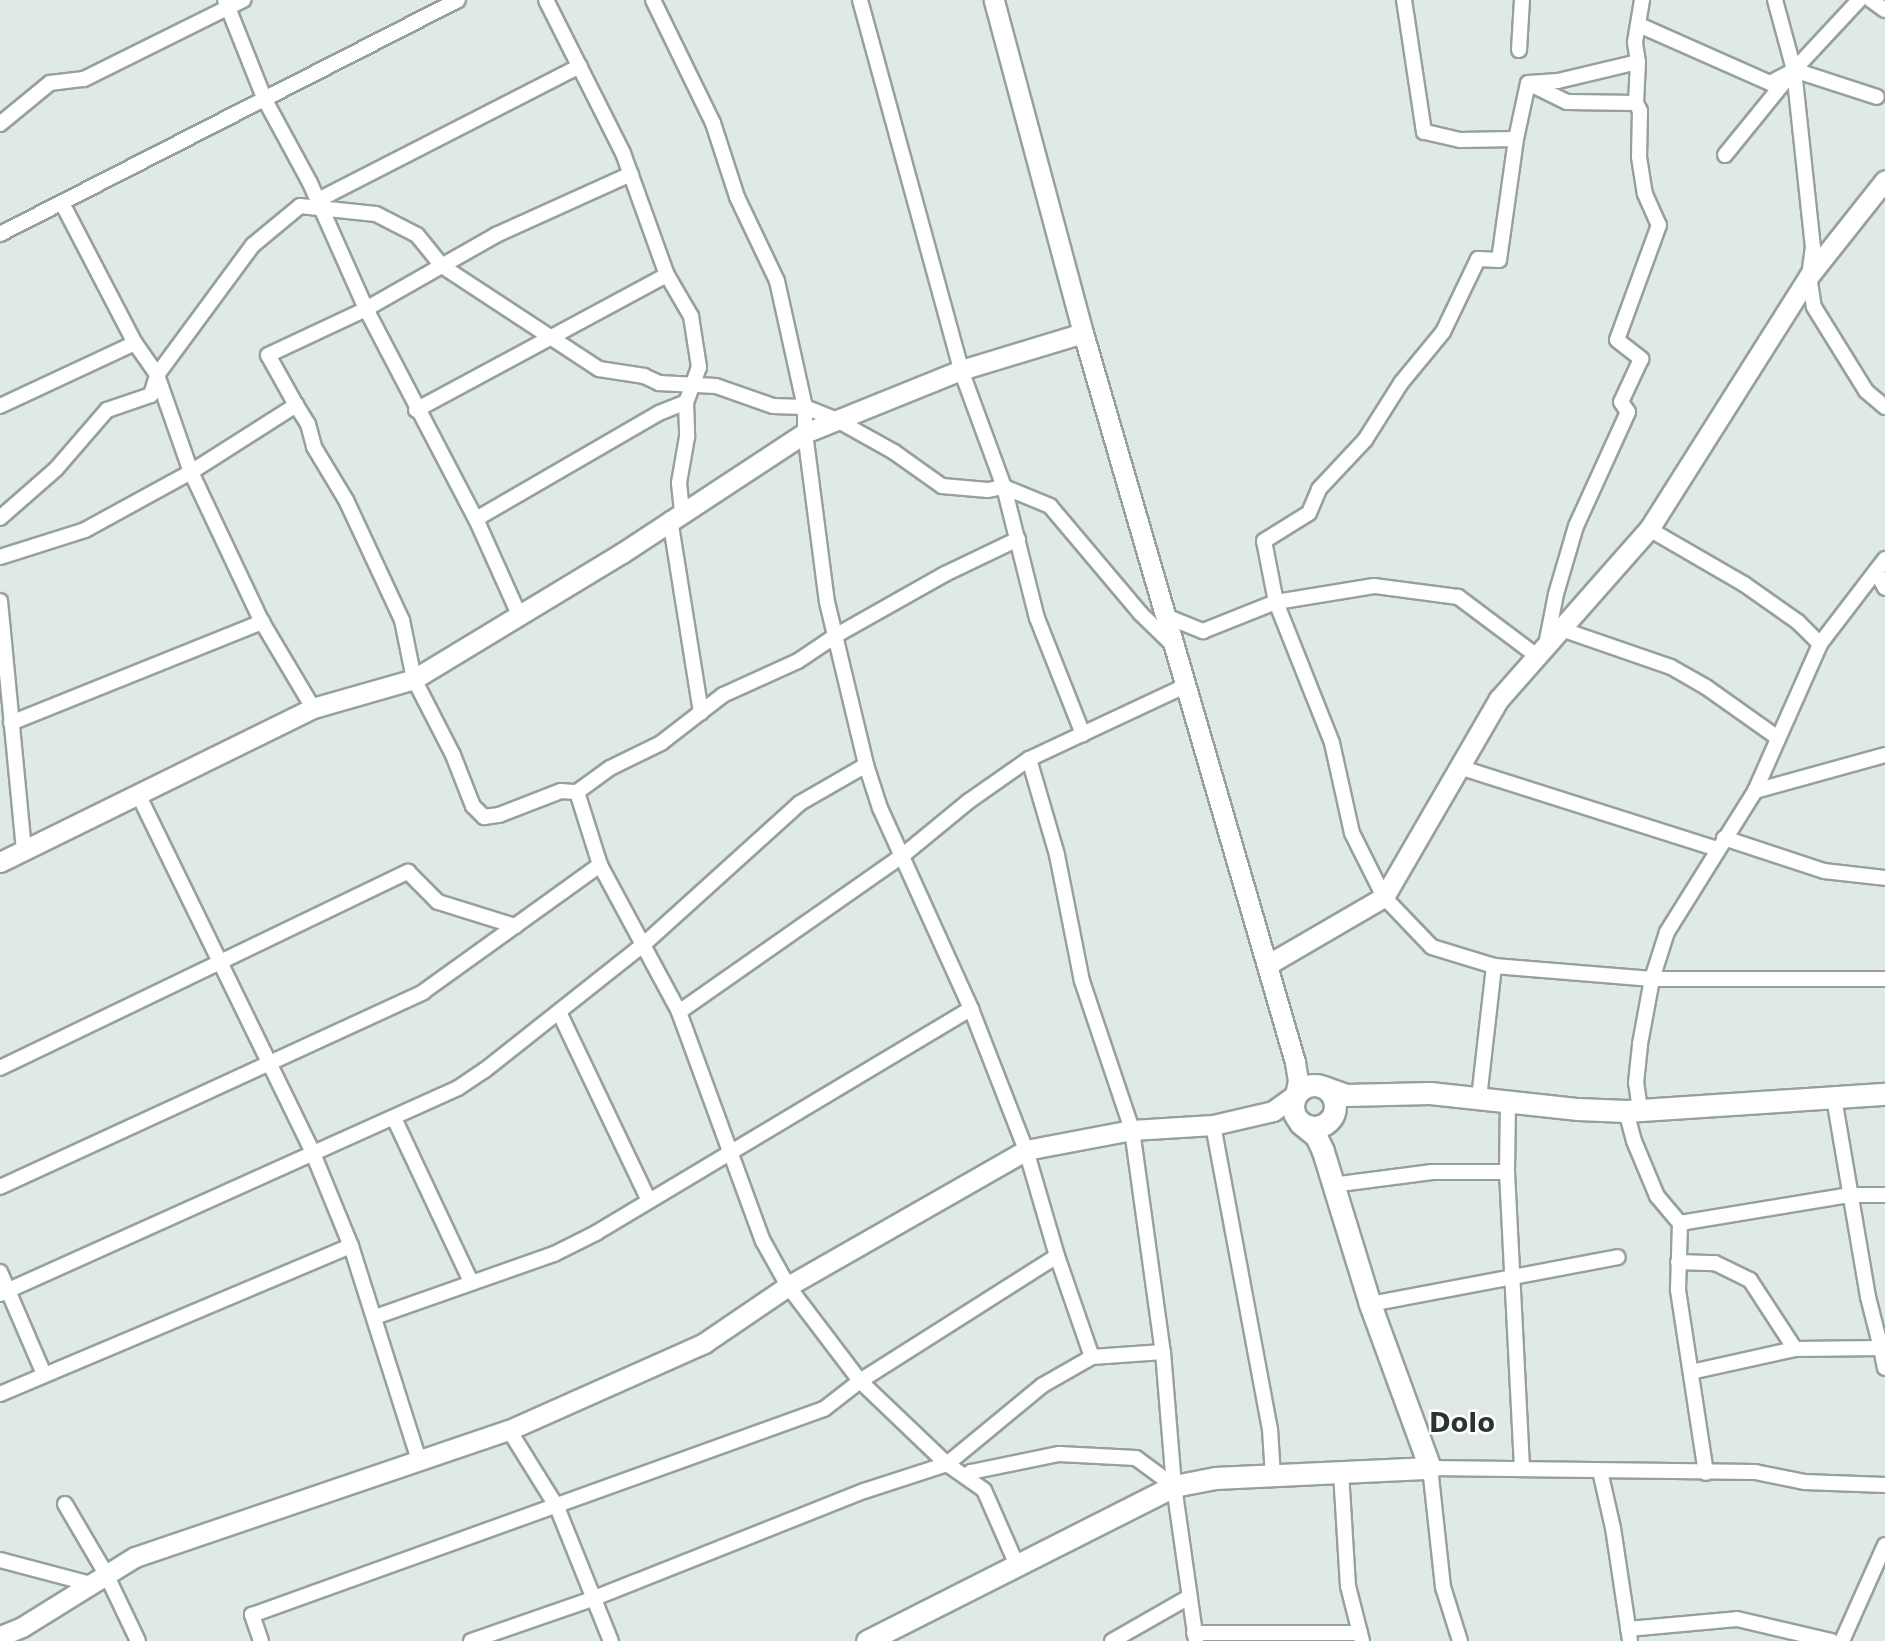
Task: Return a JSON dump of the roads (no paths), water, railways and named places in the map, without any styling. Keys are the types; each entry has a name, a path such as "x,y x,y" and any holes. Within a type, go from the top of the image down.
{"main road":[{"path":"1324,1151 1316,1136 1300,1123 1292,1107 1295,1095 1311,1084 1346,1095 1373,1097 1430,1093 1508,1102 1633,1110 1885,1094"},
{"path":"867,1641 1174,1486 1215,1478 1430,1468 1370,1304 1332,1185 1324,1151 1324,1136 1335,1105 1334,1098 1324,1087"},
{"path":"1300,1123 1313,1128 1331,1119 1350,1104 1373,1097"}],"street":[{"path":"0,124 50,83 84,79 227,4 243,0"},
{"path":"0,234 458,0"},
{"path":"546,0 631,174 667,275 691,316 699,367 686,402 687,437 676,515 701,713"},
{"path":"653,0 713,123 737,197 777,281 805,407 805,433 827,602 866,765 880,808 971,1009 1027,1150 1057,1256 1092,1357"},
{"path":"860,0 961,370 1004,486 1037,618 1083,734"},
{"path":"993,0 1083,333 1168,617 1295,1062 1298,1081 1295,1095 1273,1111"},
{"path":"1404,0 1424,132 1460,139 1516,139"},
{"path":"1519,50 1522,0"},
{"path":"1541,651 1576,526 1628,412 1621,402 1641,359 1618,340 1659,225 1645,194 1639,157 1640,111 1636,103 1638,62 1635,42 1642,0"},
{"path":"1775,0 1794,71 1813,247 1809,276 1814,307 1866,391 1885,407"},
{"path":"1726,155 1794,71 1859,0"},
{"path":"1871,0 1885,10"},
{"path":"227,4 265,100 320,204 366,309 416,410 476,519 520,617"},
{"path":"1639,25 1770,83 1794,71 1877,97"},
{"path":"1528,83 1558,81 1638,62"},
{"path":"320,204 580,66"},
{"path":"1528,83 1516,139 1499,260 1478,259 1443,332 1401,383 1365,440 1319,489 1309,513 1264,541 1276,602 1332,743 1352,833 1384,897 1432,947 1494,966 1652,979 1885,979"},
{"path":"1528,83 1567,102 1636,103"},
{"path":"631,174 496,235 366,309 268,355 308,424 314,447 346,500 402,620 414,679 453,755 473,806 484,817 561,792 578,792 610,768 661,743 723,695 798,661 835,636 945,574 1018,539"},
{"path":"1267,965 1384,897 1499,699 1649,529 1809,276 1885,180"},
{"path":"62,203 135,343 157,375 191,472 262,622 313,708"},
{"path":"0,518 56,469 107,410 151,395 157,375 253,245 300,206 320,204 376,214 417,235 442,266 599,369 645,376 659,383 716,386 773,406 805,407 835,419 894,452 942,486 988,490 1004,486 1050,506 1140,613 1177,650"},
{"path":"416,410 667,275"},
{"path":"0,862 139,796 313,708 414,679 520,617 805,433 961,370 1083,333"},
{"path":"0,406 135,343"},
{"path":"476,519 659,413 686,402"},
{"path":"0,557 85,530 191,472 296,405"},
{"path":"1649,529 1744,584 1798,622 1820,644"},
{"path":"1706,1473 1678,1290 1680,1223 1657,1196 1634,1141 1636,1083 1652,979 1667,932 1755,791 1820,644 1880,573 1885,559"},
{"path":"1880,573 1885,588"},
{"path":"1168,617 1203,631 1276,602 1374,586 1458,597 1541,651"},
{"path":"0,601 11,723 6,741 24,852"},
{"path":"11,723 262,622"},
{"path":"1561,629 1671,667 1706,687 1778,738"},
{"path":"679,1012 902,856 969,801 1029,759 1187,685"},
{"path":"1755,791 1885,755"},
{"path":"1029,759 1057,855 1082,981 1132,1130 1163,1352 1174,1486 1195,1637 1361,1637 1348,1586 1341,1472"},
{"path":"4,1292 312,1151 394,1118 458,1088 645,944 800,803 866,765"},
{"path":"1459,767 1721,844 1824,870 1885,878"},
{"path":"578,792 600,864 679,1012 763,1241 788,1286 860,1381 947,1464 984,1490 1017,1565"},
{"path":"139,796 312,1151 351,1245 419,1460"},
{"path":"0,1186 424,992 600,864"},
{"path":"0,1068 408,872 438,902 515,926"},
{"path":"1479,1098 1494,966"},
{"path":"375,1317 554,1255 730,1155 971,1009"},
{"path":"559,1012 649,1201"},
{"path":"1295,1062 1307,1078 1324,1087"},
{"path":"1834,1098 1849,1195 1883,1347 1885,1368"},
{"path":"1508,1102 1507,1172 1511,1280 1522,1469"},
{"path":"0,1636 22,1627 135,1557 509,1430 704,1343 788,1286 1027,1150 1132,1130 1213,1125 1273,1111 1285,1112 1300,1123"},
{"path":"394,1118 471,1282"},
{"path":"1213,1125 1270,1429 1273,1477"},
{"path":"1332,1185 1432,1172 1507,1172"},
{"path":"1680,1223 1849,1195 1885,1195"},
{"path":"0,1394 351,1245"},
{"path":"261,1641 253,1615 824,1409 860,1381 1057,1256"},
{"path":"1370,1304 1439,1289 1511,1280 1526,1274 1618,1257"},
{"path":"1678,1262 1715,1263 1749,1280 1795,1349"},
{"path":"0,1272 4,1292 44,1374"},
{"path":"1691,1372 1795,1349 1883,1347"},
{"path":"471,1641 592,1600 864,1492 947,1464 1043,1385 1092,1357 1163,1352"},
{"path":"509,1430 557,1507 592,1600 611,1641"},
{"path":"967,1476 971,1472 1059,1454 1136,1458 1174,1486"},
{"path":"1461,1641 1443,1587 1430,1468 1755,1472 1804,1482 1885,1485"},
{"path":"1600,1471 1629,1635 1737,1619 1831,1641"},
{"path":"65,1504 98,1579 138,1641"},
{"path":"1842,1641 1885,1545"},
{"path":"0,1560 98,1579"},
{"path":"1112,1641 1189,1597"}],"district":[{"name":"Dolo","path":"1462,1424"}]}
